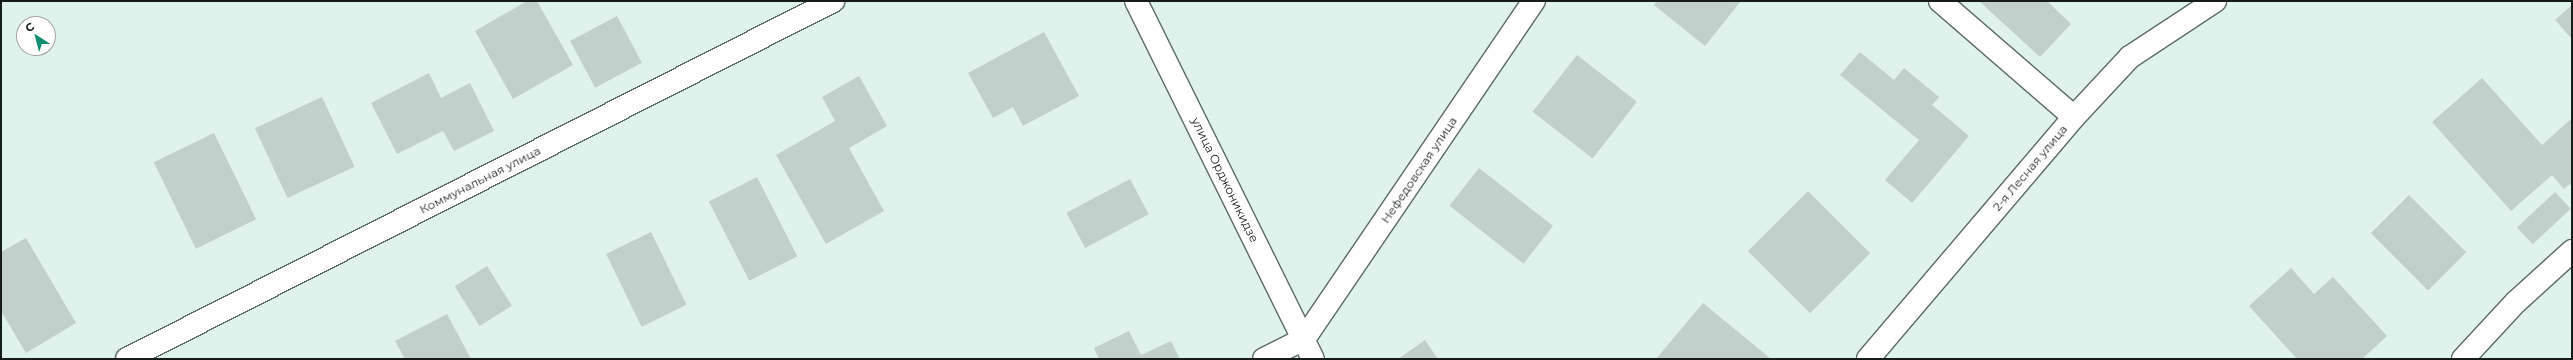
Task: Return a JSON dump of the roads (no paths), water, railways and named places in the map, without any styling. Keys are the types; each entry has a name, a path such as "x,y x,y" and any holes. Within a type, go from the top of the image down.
{"street":[{"name":"Коммунальная улица","path":"127,359 833,1"},
{"name":"улица Орджоникидзе","path":"1136,1 1313,359"},
{"name":"Нефедовская улица","path":"1304,339 1534,1"},
{"path":"1940,1 2074,117"},
{"name":"2-я Лесная улица","path":"1868,359 2074,117 2130,57 2215,1"},
{"path":"2463,359 2516,302 2572,251"},
{"path":"1264,359 1304,339"}]}
